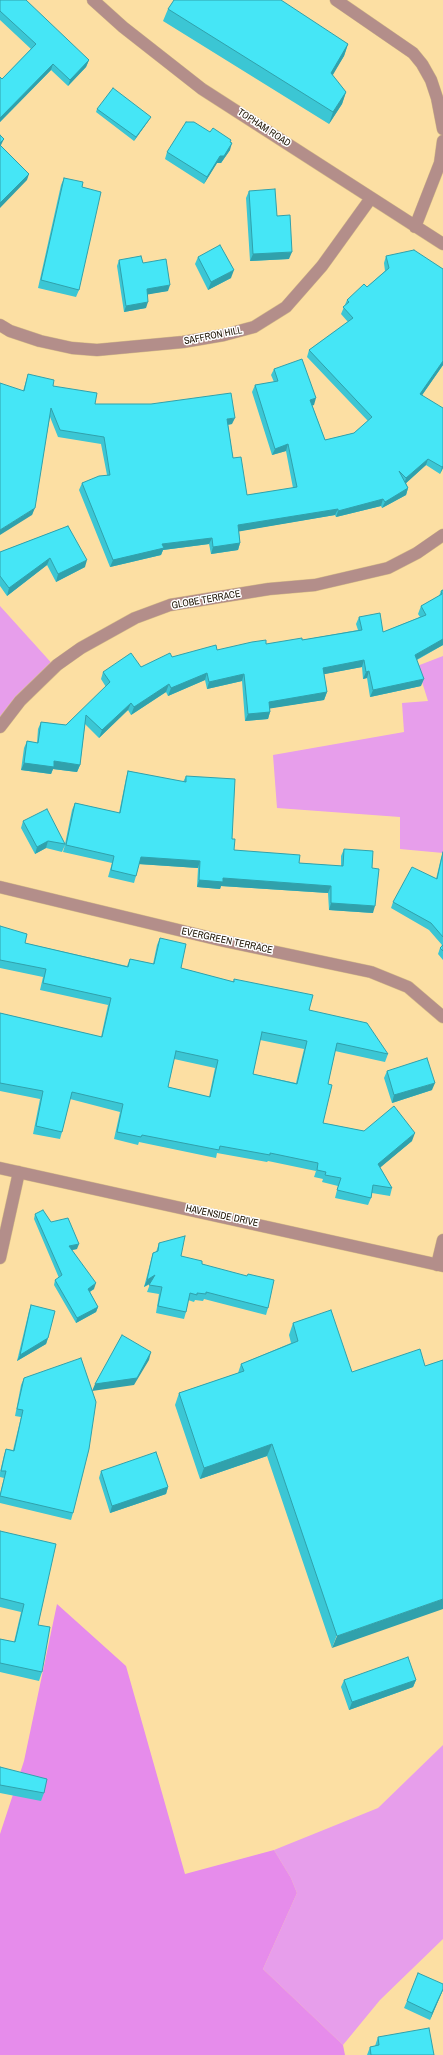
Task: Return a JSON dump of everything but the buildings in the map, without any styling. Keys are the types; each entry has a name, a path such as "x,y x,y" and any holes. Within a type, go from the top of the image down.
{"street":[{"name":"TOPHAM ROAD","path":"93,0 123,27 202,89 443,244"},
{"path":"336,0 413,53 422,64 435,92 442,118 443,129"},
{"path":"415,227 440,163 443,141"},
{"name":"SAFFRON HILL","path":"0,325 10,331 40,341 72,348 97,350 184,342 224,335 254,327 286,307 322,266 371,198"},
{"name":"GLOBE TERRACE","path":"0,727 20,701 57,665 81,648 135,618 170,605 269,590 315,585 381,570 417,553 443,534"},
{"name":"EVERGREEN TERRACE","path":"0,887 224,942 371,972 408,987 443,1017"},
{"name":"HAVENSIDE DRIVE","path":"0,1168 288,1230 440,1265"},
{"path":"0,1258 19,1172"},
{"path":"440,1265 443,1240"}],"shaded area":[{"path":"0,606 56,668 0,727"},
{"path":"443,656 443,853 400,849 400,817 277,808 273,755 404,732 402,703 428,701 417,666"},
{"path":"57,1604 126,1666 185,1874 274,1850 291,1878 297,1893 263,1969 343,2045 345,2055 0,2055 0,1834 24,1761"},
{"path":"443,1745 443,1939 380,2000 343,2045 263,1969 297,1893 291,1878 274,1850 378,1808"}]}
